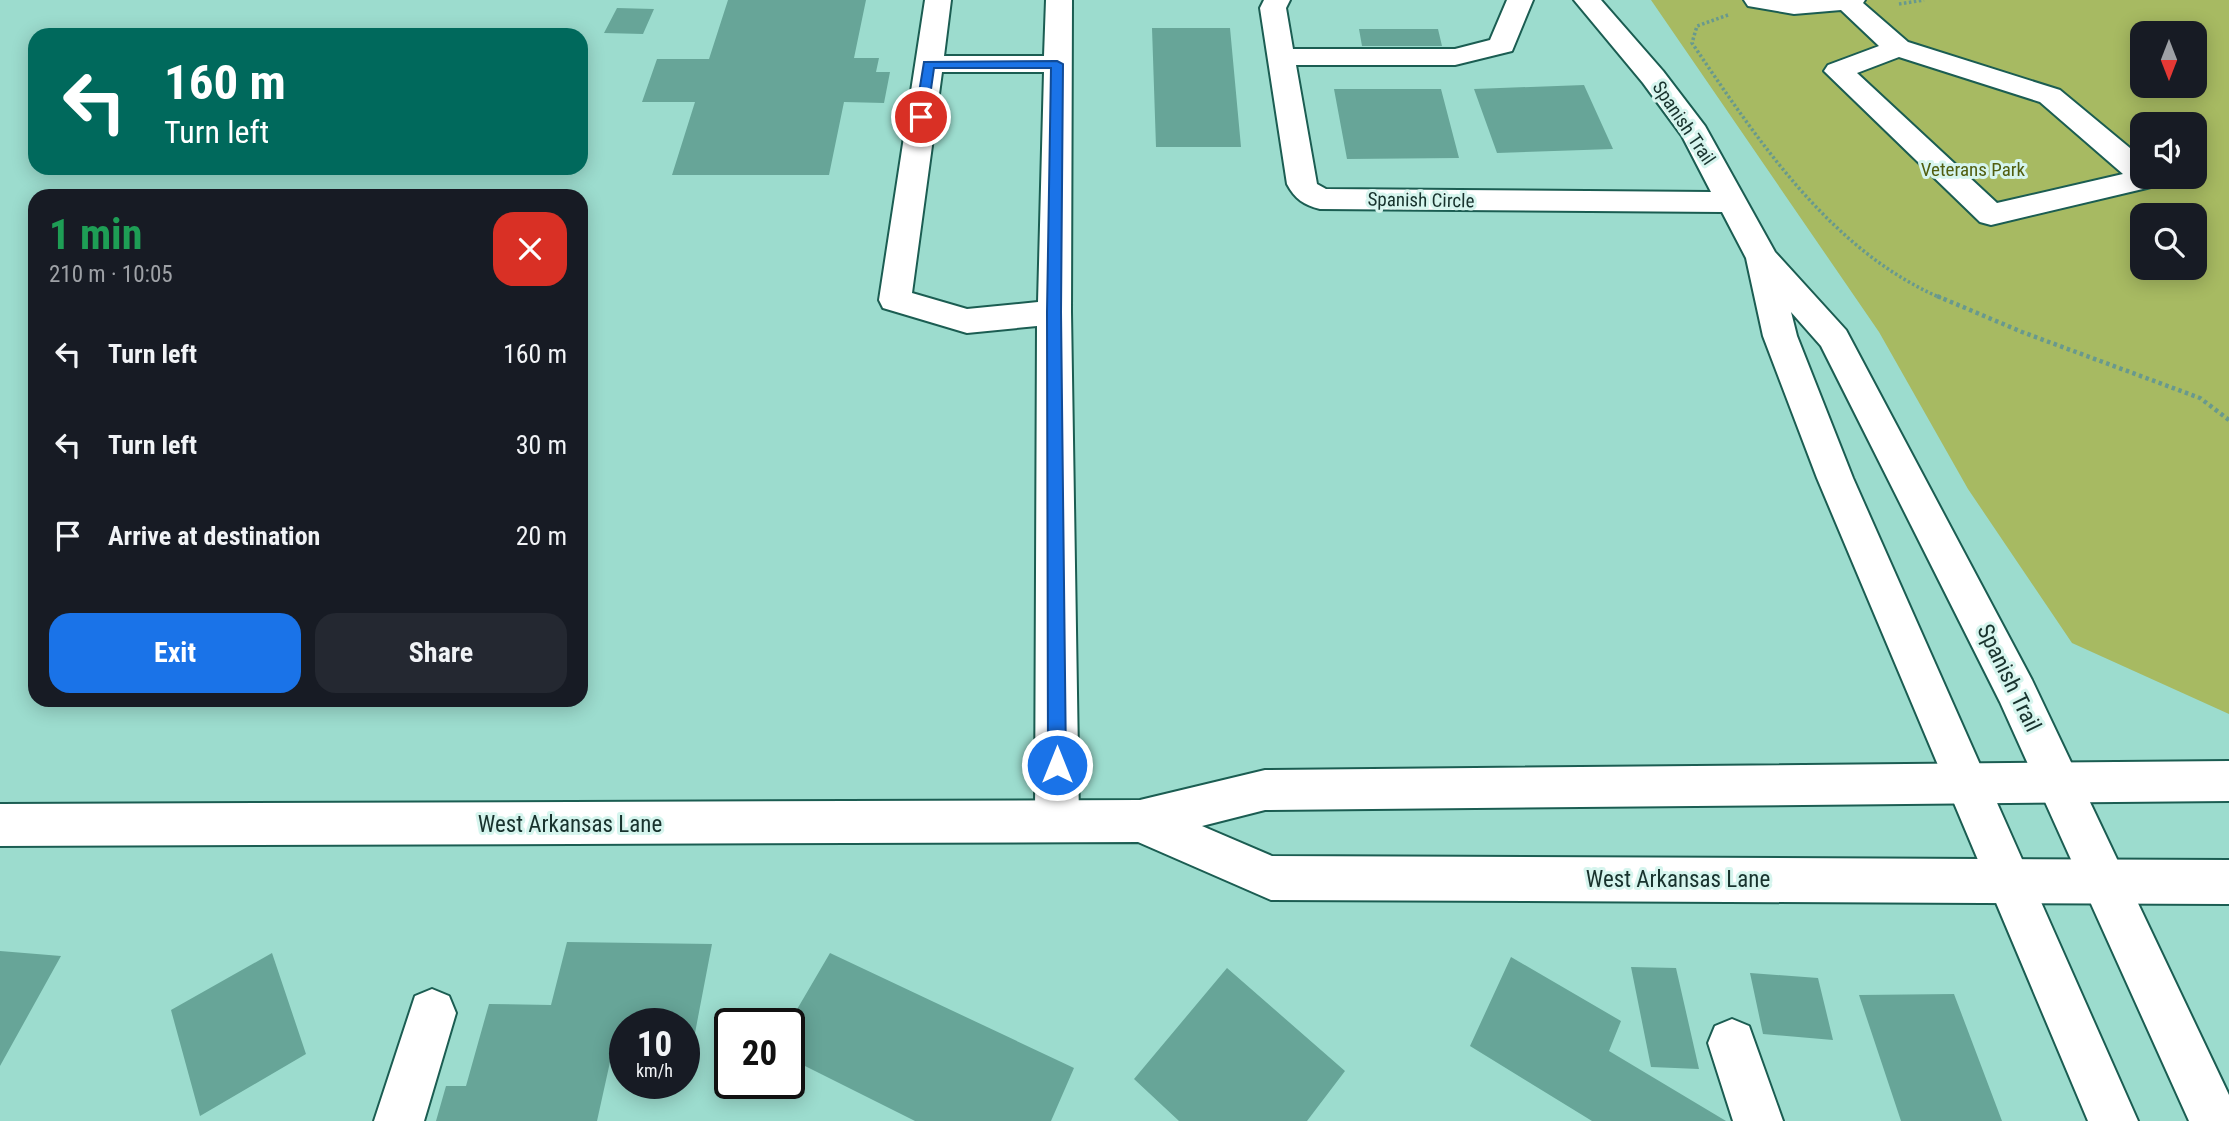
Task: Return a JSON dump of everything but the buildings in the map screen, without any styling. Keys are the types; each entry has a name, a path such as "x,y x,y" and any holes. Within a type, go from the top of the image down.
{"main road":[{"path":"937,0 895,300 967,321 1054,312"},
{"path":"1057,819 1054,312 1059,0"},
{"name":"Spanish Circle","path":"1277,0 1273,8 1302,184 1306,191 1320,199 1734,202"},
{"path":"1282,57 1455,57 1502,45 1520,0"},
{"name":"Spanish Trail","path":"1587,0 1653,77 1695,133 1762,258 1780,336 1825,452 2113,1121"},
{"path":"1748,8 1794,9 1852,5 1898,48 2050,96 2130,164"},
{"path":"1898,48 1838,71 1991,215 2130,182"},
{"path":"928,64 1057,64"},
{"name":"Spanish Trail","path":"1762,258 1834,339 1918,496 2060,782 2215,1121"},
{"name":"West Arkansas Lane","path":"0,825 839,824 1057,819 1139,821 1265,790 2229,781"},
{"name":"West Arkansas Lane","path":"1139,821 1271,878 2229,882"},
{"path":"399,1121 432,1013"},
{"path":"1732,1043 1758,1121"}],"path":[{"path":"1852,5 1924,0"},
{"path":"1748,8 1697,26 1692,43 1740,114 1833,226 1856,247 1924,290 2022,332 2200,398 2229,420"}],"green space":[{"name":"Veterans Park","path":"1651,0 2229,0 2229,714 2072,643 1968,489 1879,332"}],"route":[{"path":"921,117 928,64 1057,64 1054,312 1057,765"}]}
